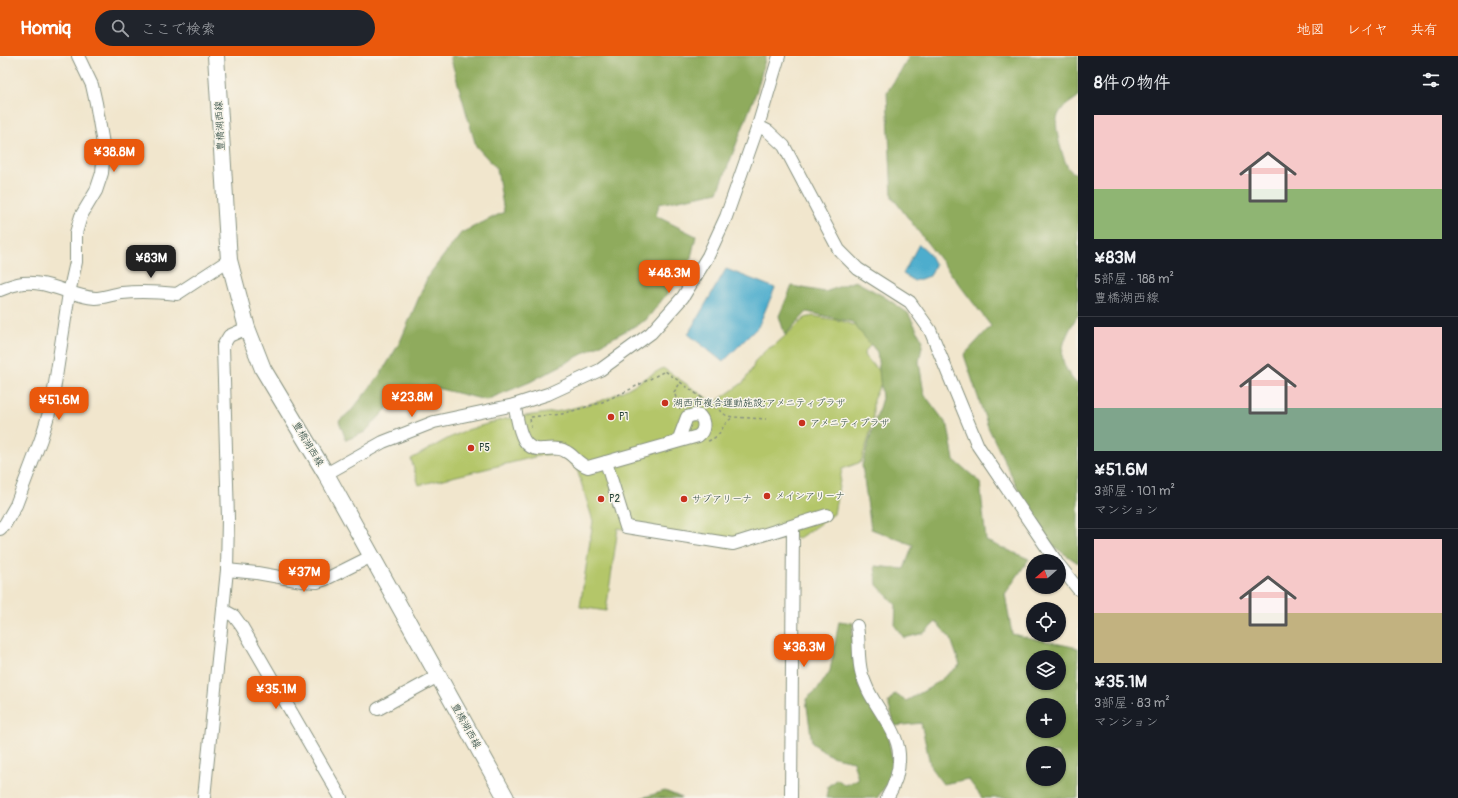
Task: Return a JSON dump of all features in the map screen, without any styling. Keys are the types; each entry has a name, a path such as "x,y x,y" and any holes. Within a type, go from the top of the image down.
{"main road":[{"name":"豊橋湖西線","path":"216,56 229,260 247,328 263,369 326,474 506,798"}],"street":[{"path":"0,529 5,524 16,506 41,439 52,403 69,293 76,262 76,232 81,216 96,191 102,173 104,150 92,85 78,56"},
{"path":"326,474 383,442 434,422 514,405 548,394 600,370 650,333 684,296 708,256 726,217 758,126 778,56"},
{"path":"758,126 768,131 784,146 839,250 858,270 910,302 930,330 978,446 1051,554"},
{"path":"0,290 23,283 41,284 69,293 95,298 123,293 152,291 176,294 229,260"},
{"path":"204,798 227,570 228,518 223,346 229,336 247,328"},
{"path":"514,405 528,431 526,444 534,450 554,448 565,450 579,463 588,467 678,441"},
{"path":"606,462 626,527 733,544 827,515"},
{"path":"791,798 793,526"},
{"path":"227,570 317,582 372,556"},
{"path":"1066,574 1078,589"},
{"path":"223,610 234,616 242,627 341,798"},
{"path":"857,626 859,636 858,652 861,672 869,692 892,732 899,754 898,771 894,786 887,798"},
{"path":"378,709 438,676"}],"path":[{"path":"528,431 530,417 562,414 600,402 627,391 663,372 667,372 727,416 734,418 766,419"},
{"path":"681,382 674,392 681,413"}],"green space":[{"path":"450,56 766,56 757,90 718,192 659,204 656,216 696,236 689,266 646,320 530,382 486,400 436,388 396,399 365,432 346,440 339,421 352,410 382,372 400,342 428,276 461,233 504,212 497,169 476,146"},
{"path":"907,56 1078,56 1078,97 1062,109 1058,115 1056,123 1066,164 1071,171 1078,175 1078,315 1065,340 1062,353 1067,370 1078,384 1078,563 1050,544 1026,505 988,427 964,355 991,326 892,197 887,92 908,60"},
{"path":"855,281 883,296 908,313 923,341 919,362 924,394 948,426 954,460 980,482 986,541 1026,558 1026,563 1005,594 1012,634 1026,637 1026,642 1050,642 1078,648 1078,798 982,798 968,779 943,784 931,768 921,723 895,726 888,703 895,694 906,701 931,687 960,665 951,639 936,622 924,633 904,638 895,626 896,605 877,585 875,566 904,569 913,545 871,529 862,465 882,398 877,352 852,322 807,312 785,335 779,316 792,286 825,292"},
{"path":"813,316 842,321 861,328 872,343 864,353 865,357 882,373 882,381 873,400 873,421 861,462 842,469 834,514 799,538 763,540 733,548 618,528 606,611 580,607 593,521 577,469 562,455 543,455 419,485 411,459 449,438 467,430 504,419 561,411 601,401 627,389 663,368 714,403 744,382 755,361 767,349 775,345 805,318"},
{"path":"839,621 853,623 852,648 859,686 876,710 887,731 893,765 888,783 877,798 826,798 828,786 837,779 845,785 858,779 853,761 831,756 812,743 806,699 818,689 830,671"},
{"path":"665,791 682,798 641,798"}],"water":[{"path":"919,244 928,252 935,265 930,276 914,281 903,274"},
{"path":"726,269 775,288 758,327 723,362 688,334"}],"place":[{"name":"湖西市複合運動施設;アメニティプラザ","path":"665,403"},
{"name":"P1","path":"611,417"},
{"name":"アメニティプラザ","path":"802,423"},
{"name":"P5","path":"471,448"},
{"name":"メインアリーナ","path":"767,496"},
{"name":"P2","path":"601,499"},
{"name":"サブアリーナ","path":"684,499"}]}
